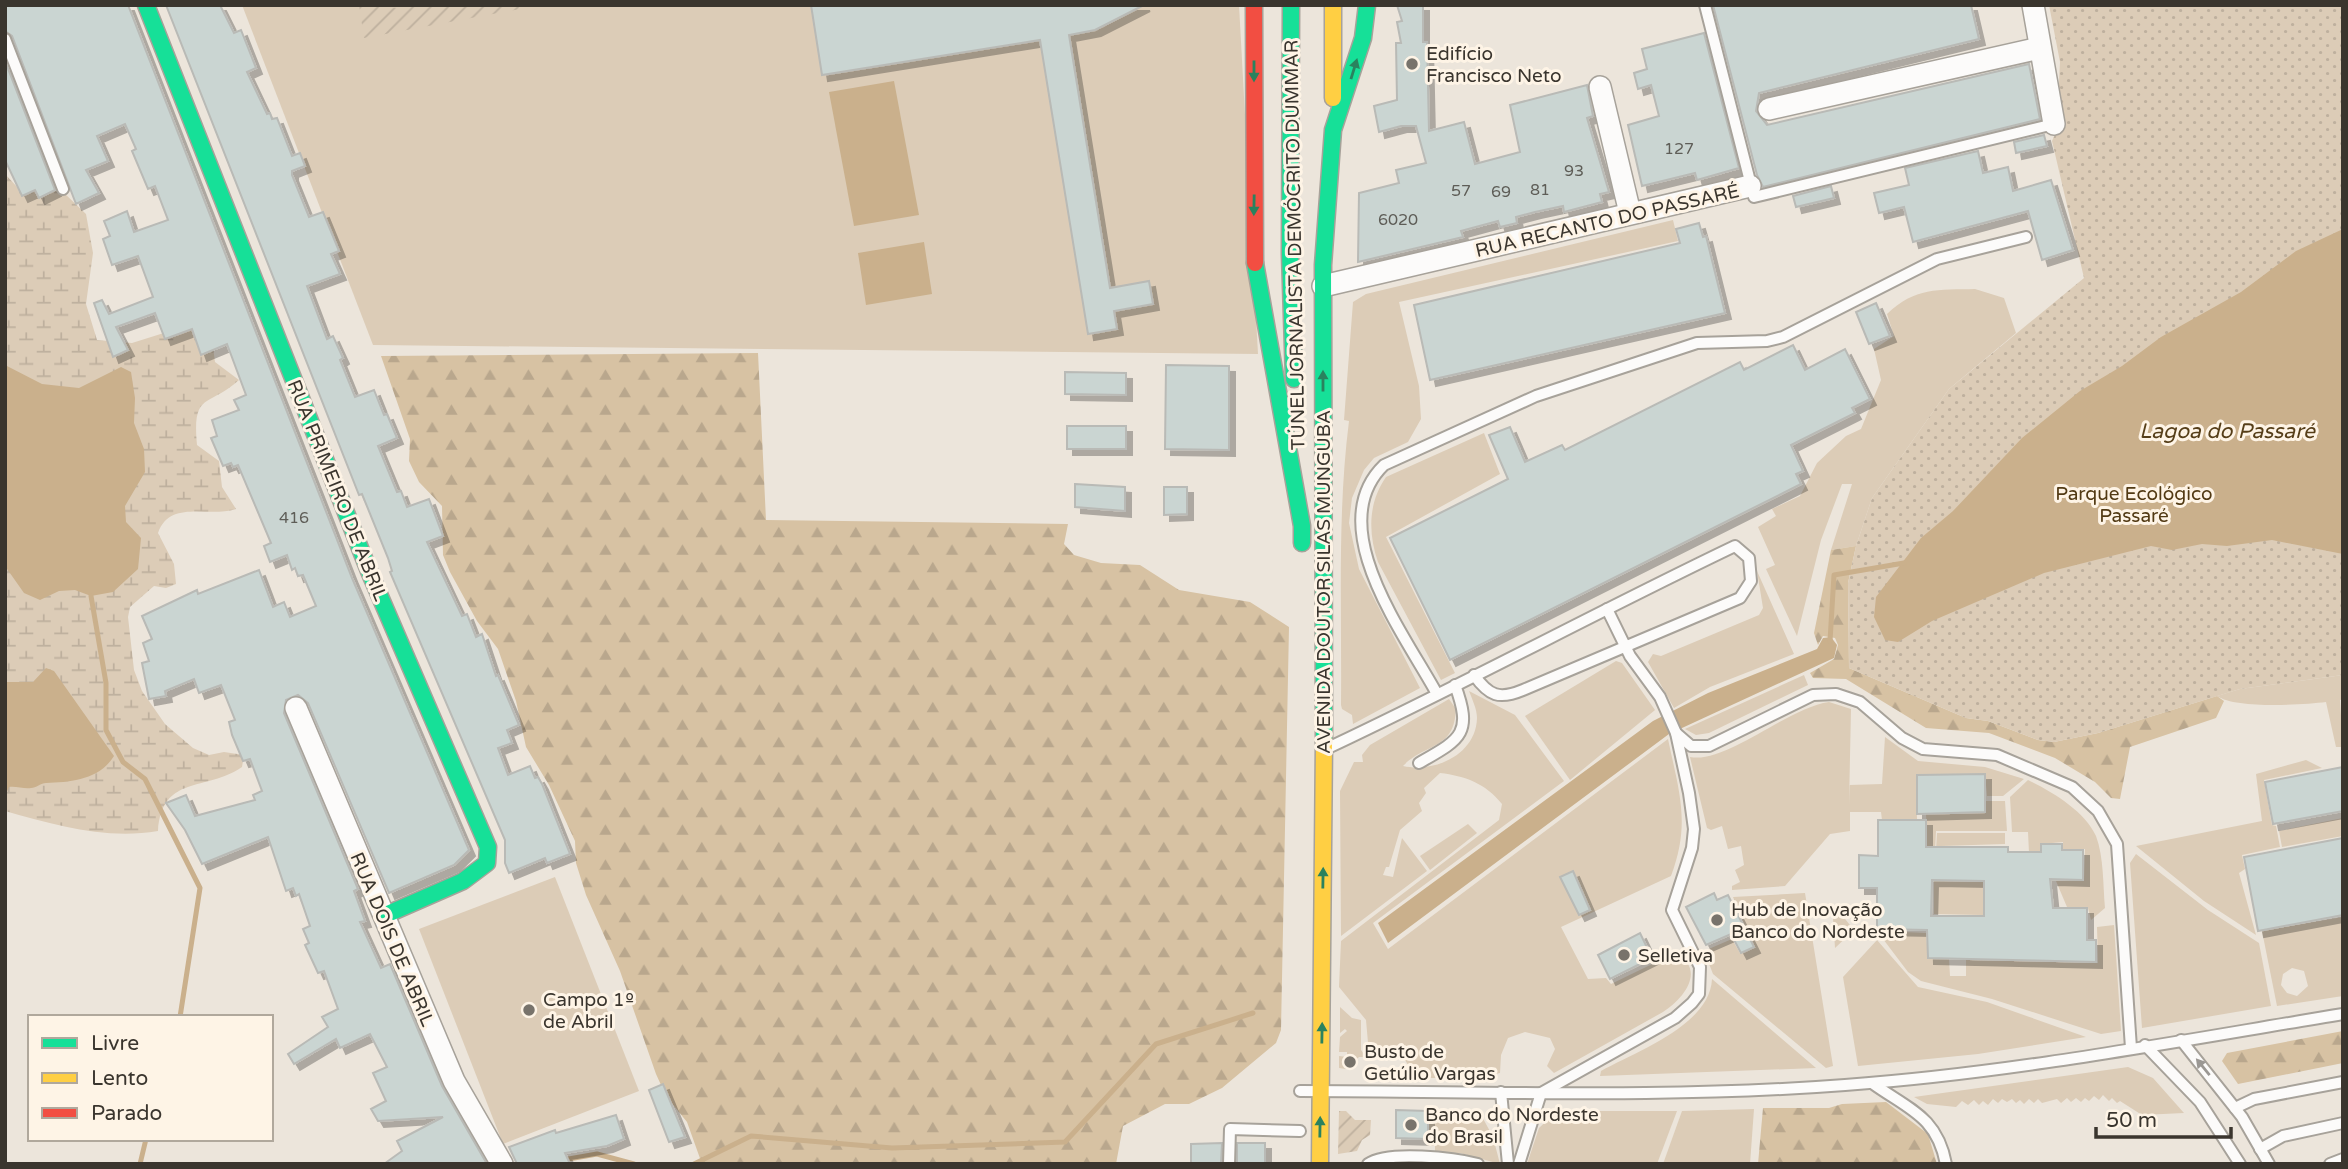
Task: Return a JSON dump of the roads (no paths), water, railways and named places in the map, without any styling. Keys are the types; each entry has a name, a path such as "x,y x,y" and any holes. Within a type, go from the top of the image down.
{"main road":[{"name":"RUA PRIMEIRO DE ABRIL","path":"146,5 369,570 488,847 487,863 472,876 383,916"},
{"name":"AVENIDA DOUTOR SILAS MUNGUBA","path":"1254,5 1253,251 1302,526 1302,566"},
{"name":"TÚNEL JORNALISTA DEMÓCRITO DUMMAR","path":"1291,5 1290,254 1302,526"},
{"path":"1333,5 1333,130"},
{"name":"AVENIDA DOUTOR SILAS MUNGUBA","path":"1320,1164 1324,750 1323,286 1333,130 1363,38 1367,5"},
{"path":"1300,1104 1300,1153"}],"street":[{"path":"2033,5 2054,124"},
{"path":"1769,109 2040,48"},
{"path":"1600,87 1630,213"},
{"name":"RUA RECANTO DO PASSARÉ","path":"1323,286 1750,186"},
{"name":"RUA DOIS DE ABRIL","path":"296,708 454,1081 502,1164"}],"lane":[{"name":"RUA RECANTO DO PASSARÉ","path":"1705,5 1750,186"},
{"path":"5,39 63,189"},
{"path":"1750,186 1754,197 2054,124"},
{"path":"1437,694 1378,588 1364,553 1361,511 1374,475 1384,465 1536,396 1697,343 1767,341 1783,337 1937,259 2026,237"},
{"path":"1324,750 1474,675 1735,546 1749,558 1751,581 1740,598 1506,697 1488,690 1474,675"},
{"path":"1519,1164 1541,1093 1675,1018 1699,994 1700,967 1672,910 1692,848 1693,829 1676,733 1660,697 1624,645 1607,609"},
{"path":"1419,763 1452,744 1463,729 1465,716 1455,685"},
{"path":"1676,733 1691,746 1709,746 1813,695 1836,694 1860,702 1902,738 1923,749 1997,755 2072,787 2098,811 2117,844 2132,1048"},
{"path":"1229,1164 1230,1129 1300,1104 1321,1091 1716,1093 1872,1083 2132,1048 2343,1014"},
{"path":"2181,1040 2235,1108 2269,1164"},
{"path":"2145,1045 2200,1102 2240,1164"},
{"path":"2235,1108 2254,1099 2343,1082"},
{"path":"1872,1083 1926,1119 1938,1135 1946,1164"},
{"path":"1501,1092 1507,1164"},
{"path":"2260,1149 2283,1136 2343,1122"},
{"path":"1368,1164 1375,1159 1391,1157 1455,1159 1478,1164"},
{"path":"2330,1164 2343,1159"}],"water":[{"path":"894,81 919,215 854,226 829,92"},
{"name":"Lagoa do Passaré","path":"2343,229 2343,554 2272,540 2227,546 2202,544 2172,550 2151,546 2044,573 1932,621 1898,642 1885,640 1874,617 1876,597 1921,538 1953,511 2022,438 2080,391 2122,366 2161,337 2241,292 2296,251"},
{"path":"924,242 932,294 866,305 858,253"},
{"path":"5,365 42,384 79,388 121,367 131,372 135,398 134,423 144,449 145,472 125,506 126,522 141,538 138,569 113,592 91,596 75,590 59,591 40,600 24,593 5,566"},
{"path":"1831,637 1837,645 1834,658 1669,734 1388,943 1378,923 1653,721 1708,693 1817,649 1823,638"},
{"path":"46,668 54,671 114,756 101,770 84,778 44,783 33,788 9,787 5,796 5,682 33,682"}],"waterway":[{"path":"1830,641 1834,575 1904,563"},
{"path":"91,596 106,683 106,730 123,762 145,779 200,888 180,1015"},
{"path":"694,1164 751,1136 892,1148 1065,1142 1156,1044 1253,1013"},
{"path":"140,1164 146,1141"},
{"path":"563,1160 597,1154 634,1164"}],"place":[{"name":"Edifício Francisco Neto","path":"1412,64"},
{"name":"Hub de Inovação Banco do Nordeste","path":"1717,920"},
{"name":"Selletiva","path":"1624,955"},
{"name":"Campo 1º de Abril","path":"529,1010"},
{"name":"Busto de Getúlio Vargas","path":"1350,1062"},
{"name":"Banco do Nordeste do Brasil","path":"1411,1125"}],"park label":[{"name":"Parque Ecológico Passaré","path":"2134,504"}]}
